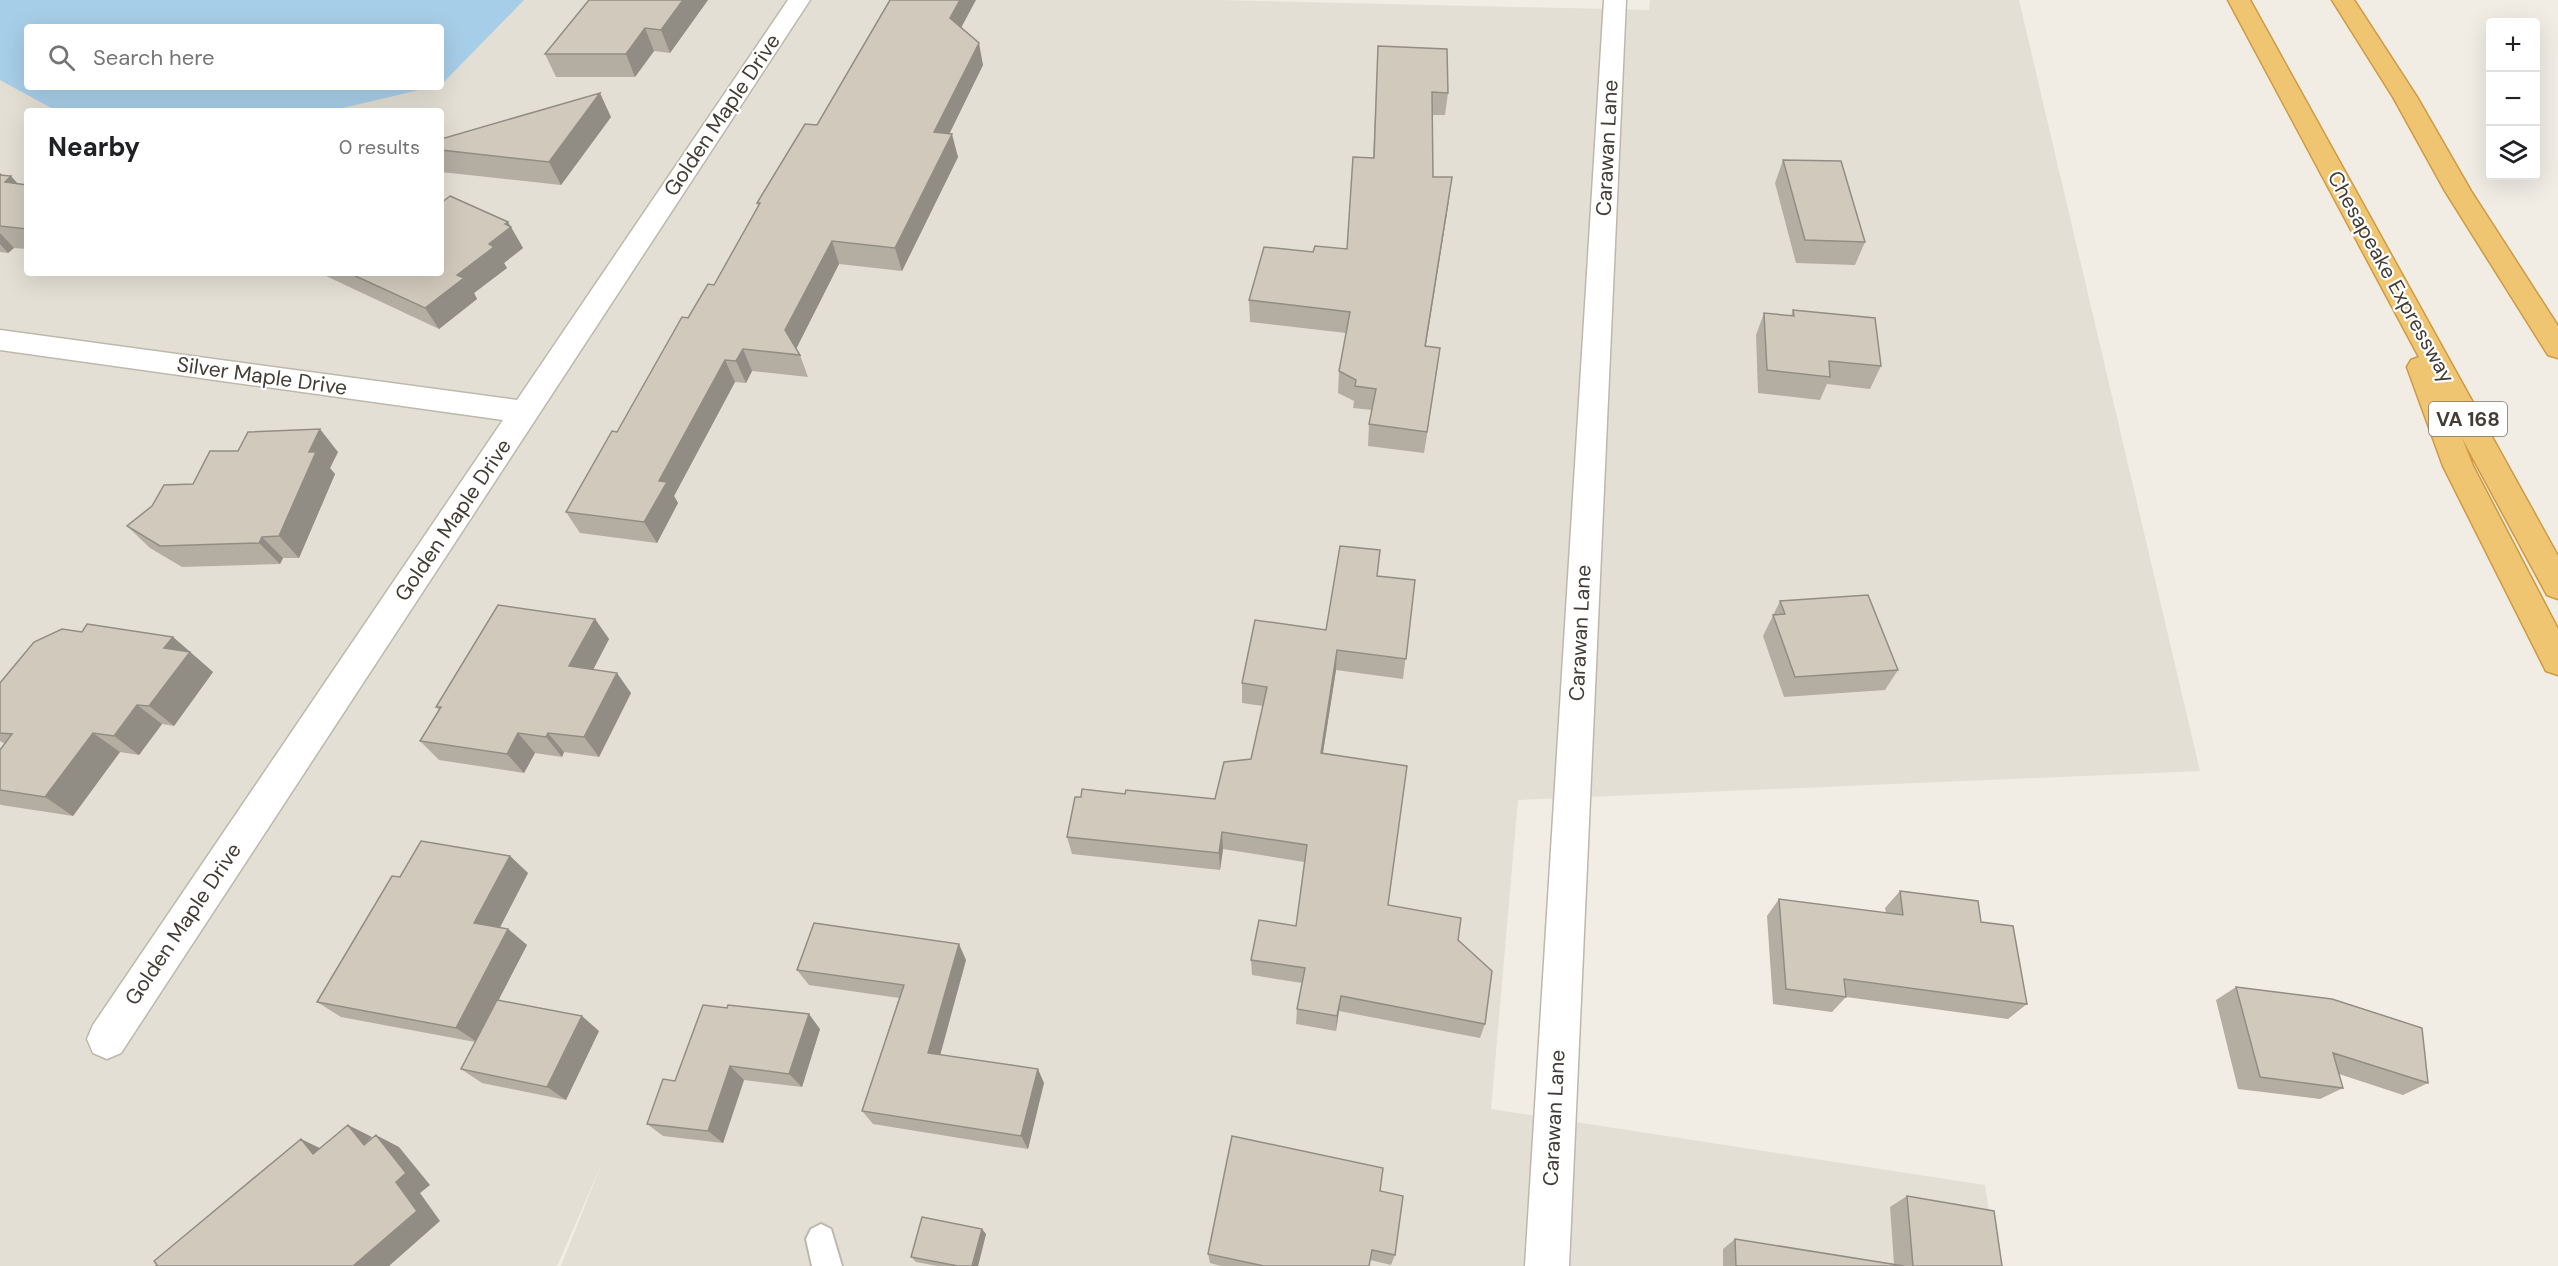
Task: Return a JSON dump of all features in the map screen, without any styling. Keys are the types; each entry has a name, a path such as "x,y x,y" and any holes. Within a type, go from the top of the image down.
{"highway":[{"name":"Chesapeake Expressway","path":"2239,0 2276,71 2379,253 2558,586"},
{"path":"2343,0 2405,97 2458,191 2558,348"},
{"path":"2379,253 2457,466 2558,661"}],"street":[{"name":"Golden Maple Drive","path":"106,1039 799,0"},
{"name":"Carawan Lane","path":"1546,1266 1615,0"},
{"name":"Silver Maple Drive","path":"0,340 525,412"}],"shaded area":[{"path":"0,0 1216,0 1649,10 1650,0 2019,0 2200,771 1518,800 1491,1109 1985,1185 1997,1266 561,1266 602,1163 557,1266 0,1266"}],"water":[{"path":"0,0 524,0 444,82 444,24 24,24 24,90 419,90 343,108 51,108 0,80"}],"building":[{"path":"589,0 683,0 661,30 645,28 626,54 545,54"},
{"path":"890,0 960,0 950,18 979,43 934,132 952,134 895,248 832,241 785,330 800,355 743,349 736,361 725,360 659,481 667,482 644,522 566,512 612,431 617,432 682,317 688,318 708,284 714,285 760,203 757,203 805,124 817,125"},
{"path":"1378,46 1447,49 1448,93 1432,92 1433,177 1452,177 1425,346 1440,348 1427,432 1369,424 1376,389 1355,386 1356,380 1339,371 1350,312 1249,300 1264,247 1313,252 1315,246 1347,249 1353,157 1374,158"},
{"path":"600,93 549,162 444,150 444,138"},
{"path":"1783,160 1841,161 1865,242 1805,240"},
{"path":"0,175 11,176 5,182 24,185 24,229 0,226"},
{"path":"450,196 508,222 505,224 511,227 489,244 494,247 457,275 464,278 425,308 356,276 444,276 444,201"},
{"path":"1793,310 1875,318 1881,366 1829,361 1830,377 1767,370 1764,313 1794,316"},
{"path":"320,429 309,452 316,452 279,536 262,537 259,543 160,546 127,526 152,506 164,485 193,484 210,451 238,451 248,432"},
{"path":"1340,546 1380,550 1377,576 1415,580 1406,659 1337,650 1321,753 1407,766 1388,905 1461,918 1458,940 1492,971 1485,1024 1341,996 1337,1016 1297,1009 1305,968 1251,960 1259,920 1296,926 1307,845 1222,832 1219,853 1067,837 1075,797 1081,797 1082,789 1125,794 1126,790 1215,799 1224,762 1251,759 1267,687 1242,683 1255,620 1326,630"},
{"path":"1868,595 1898,670 1795,677 1773,615 1785,614 1780,601"},
{"path":"498,605 595,619 569,666 617,673 584,737 548,733 546,737 518,733 507,754 420,741 441,707 436,707"},
{"path":"87,624 173,637 164,648 190,652 149,706 137,705 114,736 93,733 45,797 0,790 0,750 12,734 0,733 0,683 34,642 62,629 82,632"},
{"path":"421,841 510,856 474,923 508,929 456,1028 317,1002 392,876 400,877"},
{"path":"1900,891 1978,901 1981,922 2013,926 2027,1004 1844,979 1846,997 1786,989 1779,899 1903,915"},
{"path":"814,923 959,944 928,1053 1038,1069 1021,1136 862,1111 904,985 797,970"},
{"path":"2236,987 2332,999 2422,1028 2428,1083 2333,1053 2343,1088 2260,1077"},
{"path":"497,1000 582,1016 547,1087 461,1069"},
{"path":"703,1005 727,1008 728,1005 809,1014 789,1074 730,1066 708,1131 647,1124 663,1079 675,1081"},
{"path":"348,1125 364,1145 376,1135 406,1173 396,1182 417,1211 353,1266 156,1266 154,1261 301,1139 313,1154"},
{"path":"1232,1136 1383,1168 1380,1191 1403,1196 1395,1255 1372,1250 1369,1266 1264,1266 1208,1254"},
{"path":"1907,1196 1994,1211 2002,1266 1913,1266"},
{"path":"922,1217 982,1229 972,1266 958,1266 911,1257"},
{"path":"1735,1239 1904,1266 1736,1266"}]}
